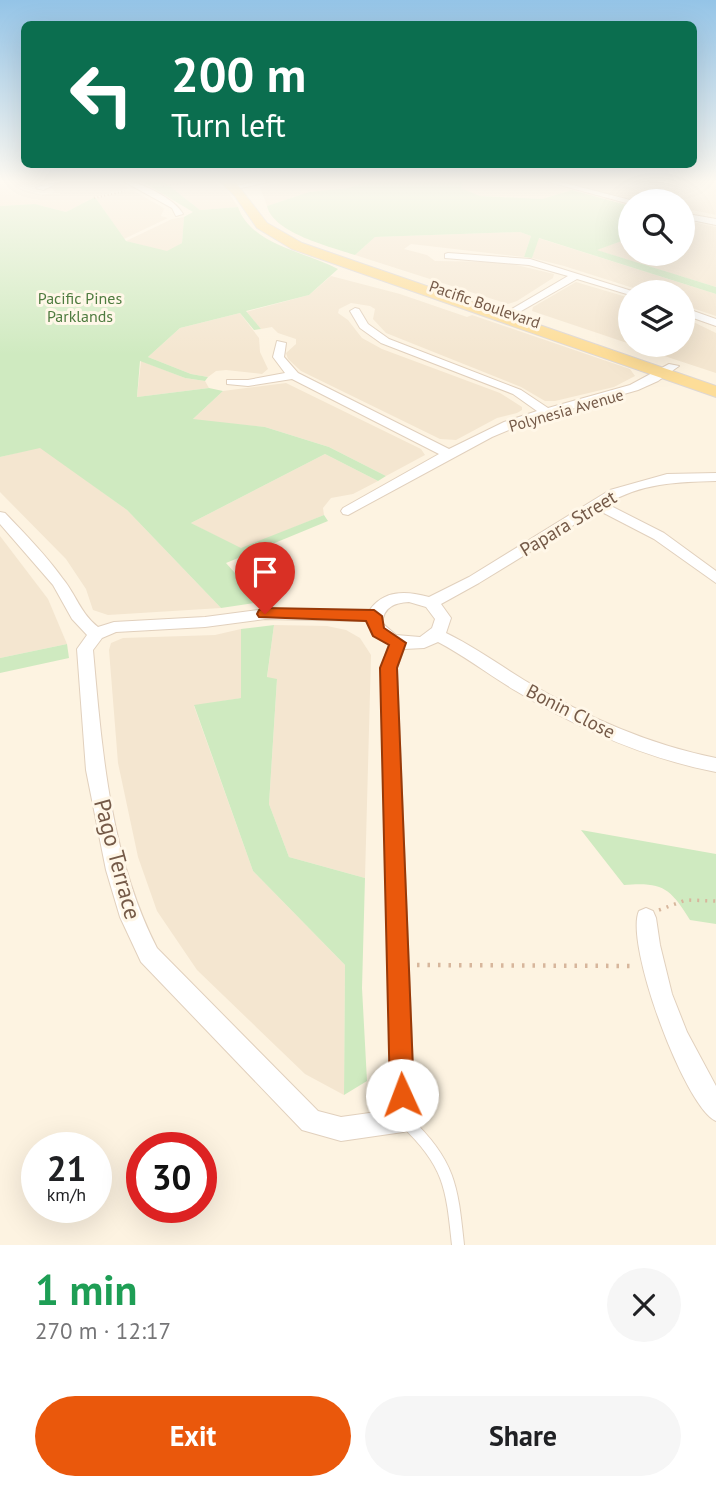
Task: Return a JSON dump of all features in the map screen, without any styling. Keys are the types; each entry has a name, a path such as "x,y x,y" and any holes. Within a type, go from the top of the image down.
{"main road":[{"path":"285,239 507,316"},
{"name":"Pacific Boulevard","path":"297,239 507,316 668,370 716,380"},
{"path":"668,370 716,392"}],"street":[{"path":"448,256 530,262 618,288"},
{"path":"507,316 577,275"},
{"path":"355,312 364,326 385,341 517,392 547,413"},
{"path":"695,315 716,323"},
{"path":"281,343 277,351 278,359 294,375 449,454"},
{"name":"Polynesia Avenue","path":"348,512 449,454 508,425 615,397 644,385 668,370"},
{"path":"231,382 248,383 294,375"},
{"name":"Papara Street","path":"431,603 474,580 615,493 667,478 716,477"},
{"path":"597,504 659,536 690,556 716,578"},
{"path":"0,516 66,593 73,613 81,623 96,634 114,627 205,622 265,614 374,616"},
{"path":"397,598 421,598 431,603 443,618 437,635 419,643 398,643 379,632 374,624 374,616 378,608 397,598"},
{"name":"Pago Terrace","path":"96,634 85,649 95,770 119,882 130,917 149,955 311,1121 341,1129 404,1121"},
{"name":"Bonin Close","path":"437,635 468,650 516,683 574,716 655,750 716,765"},
{"path":"398,643 389,668 404,1121"},
{"path":"646,918 652,966 661,1001 685,1056 716,1108"}],"lane":[{"path":"404,1121 425,1138 444,1163 451,1190 458,1245"}],"path":[{"path":"646,918 668,905 716,901"},
{"path":"397,965 652,966"}],"shaded area":[{"path":"182,239 182,243 167,252 126,241"},
{"path":"373,239 530,239 524,257 411,244 404,249 427,255 435,261 504,262 554,274 553,278 508,304 355,255"},
{"path":"538,239 618,263 618,266 627,266 672,280 618,280 618,283 532,258"},
{"path":"695,239 716,239 716,287 648,266 695,266"},
{"path":"618,242 618,257 596,250"},
{"path":"331,276 400,294 467,317 472,315 630,369 635,376 614,387 545,401 521,387 386,333 373,319 375,309 370,306 351,303 339,309 338,313 348,320 362,338 382,349 500,393 522,407 517,413 497,418 456,440 440,439 301,371 288,359 286,353 296,344 296,339 278,333 272,327 261,329 246,312 309,295"},
{"path":"576,282 618,294 618,340 532,311 533,307"},
{"path":"695,287 716,294 716,316 695,309"},
{"path":"240,313 259,338 260,352 268,369 262,374 226,370 216,371 208,377 191,374 148,357 180,328"},
{"path":"695,323 716,333 716,373 667,357 695,357"},
{"path":"141,361 185,378 205,381 209,388 137,397"},
{"path":"286,383 421,449 425,455 386,476 329,447 265,427 192,420 223,391"},
{"path":"40,447 127,510 221,608 108,615 93,610 86,589 66,559 0,492 0,457"},
{"path":"325,454 378,481 353,494 331,498 323,508 324,515 241,549 191,523"},
{"path":"0,536 48,599 67,644 0,658"},
{"path":"274,625 327,626 346,630 360,638 371,655 365,878 289,857 269,804 277,680 267,678"},
{"path":"241,629 241,698 194,706 253,871 345,965 344,1095 305,1074 197,970 157,911 138,857 118,763 109,650 111,643 123,638 215,635"}],"green space":[{"name":"Pacific Pines Parklands","path":"0,239 125,239 167,251 182,243 182,239 267,239 338,269 309,295 246,311 261,329 254,330 240,313 180,328 148,357 191,374 208,377 205,381 185,378 140,361 137,397 209,388 223,391 193,419 265,427 329,447 386,476 378,481 325,454 191,523 241,548 324,515 328,521 226,563 261,602 221,608 127,510 40,448 0,457"},
{"path":"307,239 373,239 355,255 318,243"},
{"path":"530,239 539,239 532,258 524,257"},
{"path":"542,239 618,239 618,242 597,250 618,257 618,263"},
{"path":"628,266 648,266 693,280 672,280"},
{"path":"695,280 716,287 716,294 695,287"},
{"path":"274,625 267,677 277,679 269,804 289,857 365,878 362,988 367,1081 344,1095 345,965 253,871 194,705 241,698 241,629"},
{"path":"67,644 69,658 0,673 0,658"},
{"path":"581,830 716,854 716,924 690,920 671,894 657,886 624,885"}],"route":[{"path":"265,614 374,616 374,624 379,632 398,643 389,668 402,1095"}]}
